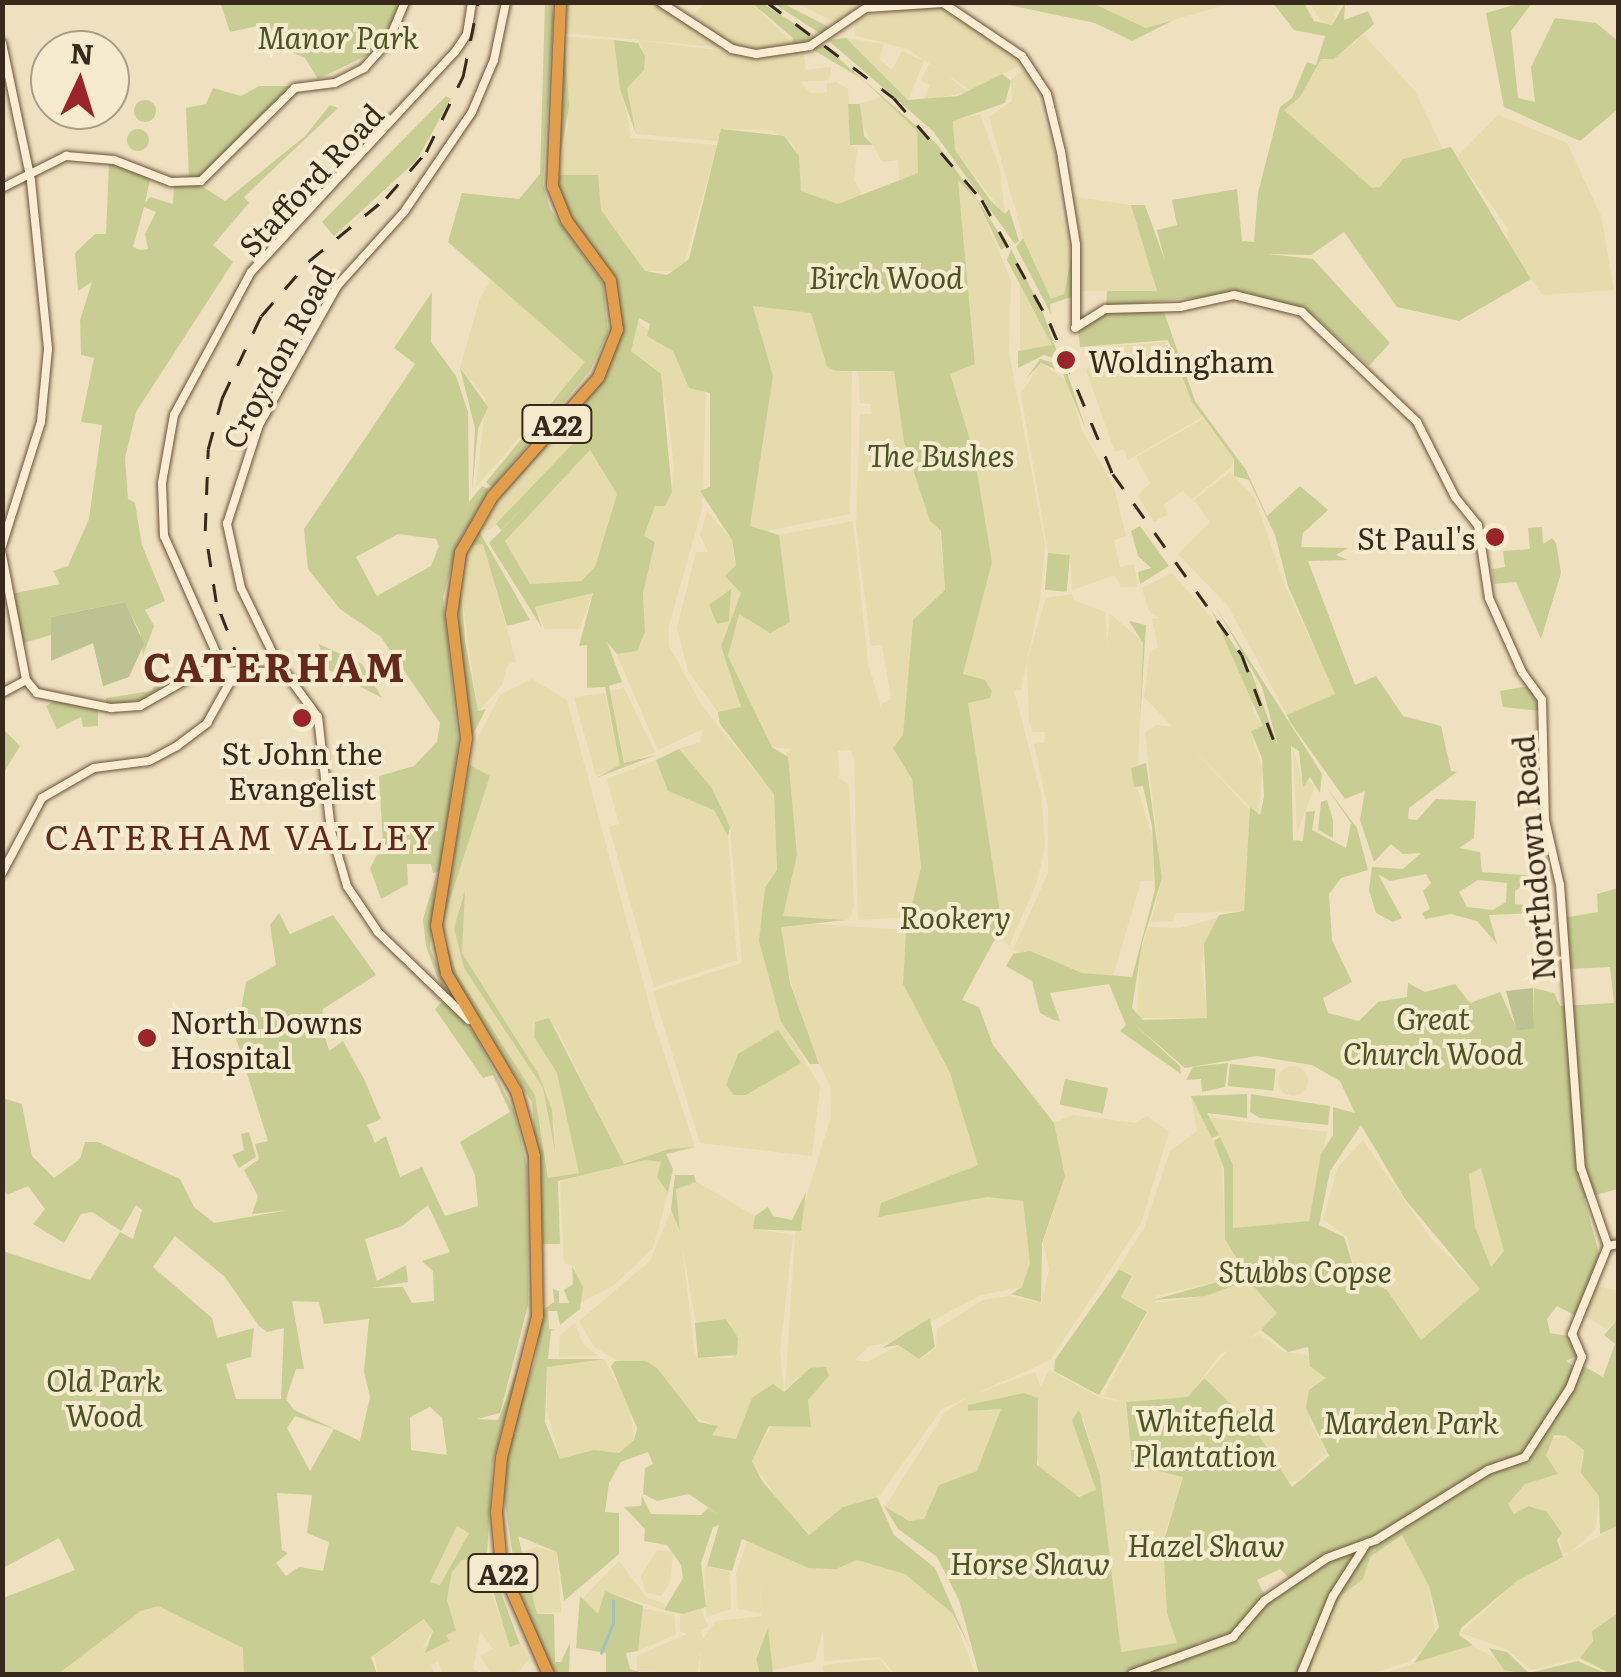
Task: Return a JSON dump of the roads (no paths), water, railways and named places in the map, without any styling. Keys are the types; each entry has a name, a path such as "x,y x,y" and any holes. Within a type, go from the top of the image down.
{"highway":[{"name":"A22","path":"494,1490 537,1316 536,1176 516,1091 458,1004 437,963 432,924 460,747 448,613 450,572 476,511 594,375 613,326 606,282 560,219 548,187 558,2"},
{"name":"A22","path":"458,1004 516,1106 532,1199 531,1325 494,1490 501,1567 545,1674"}],"street":[{"path":"2,188 62,156 82,156 171,182 201,181 295,88 335,83 364,68 389,40 405,2"},
{"name":"Stafford Road","path":"230,675 191,586 167,547 161,520 164,463 178,406 251,272 455,52 467,34 472,2"},
{"name":"Croydon Road","path":"274,665 228,544 240,473 259,425 343,276 404,212 472,112 494,60 506,2"},
{"path":"660,2 724,46 756,54 810,46 866,8 943,3"},
{"name":"Northdown Road","path":"943,3 1022,56 1047,94 1076,242 1075,326 1106,309 1180,306 1234,295 1312,318 1424,433 1455,498 1480,529 1488,596 1522,672 1542,700 1544,808 1560,885 1581,1168 1608,1246"},
{"path":"2,43 29,173 48,369 41,422 2,546"},
{"path":"2,556 26,680 37,692 112,708 140,706 202,670 230,675 274,665 287,674 321,728 331,831 347,886 378,932 458,1004"},
{"path":"2,873 42,798 94,768 149,761 177,746 207,723 230,675"},
{"path":"2,693 26,680"},
{"path":"1132,1674 1233,1637 1268,1598 1327,1558 1368,1543 1488,1470 1525,1457 1577,1371 1582,1354 1572,1334 1608,1246 1618,1244"},
{"path":"1300,1674 1332,1596 1368,1543"}],"waterway":[{"path":"601,1653 613,1624 613,1601"}],"railway":[{"path":"240,664 216,602 205,531 208,449 222,398 261,316 309,261 386,198 426,152 463,76 478,2"},
{"path":"767,2 894,98 982,200 1050,323 1113,474 1242,655 1276,746"}],"place":[{"name":"Woldingham","path":"1066,360"},
{"name":"St Paul's","path":"1495,537"},
{"name":"St John the Evangelist","path":"302,718"},
{"name":"North Downs Hospital","path":"147,1038"}],"district":[{"name":"CATERHAM","path":"275,665"},
{"name":"CATERHAM VALLEY","path":"241,835"}],"park label":[{"name":"Manor Park","path":"338,36"},
{"name":"Birch Wood","path":"886,276"},
{"name":"The Bushes","path":"941,454"},
{"name":"Rookery","path":"955,916"},
{"name":"Great Church Wood","path":"1433,1034"},
{"name":"Stubbs Copse","path":"1305,1270"},
{"name":"Old Park Wood","path":"104,1396"},
{"name":"Marden Park","path":"1411,1421"},
{"name":"Whitefield Plantation","path":"1205,1436"},
{"name":"Hazel Shaw","path":"1206,1544"},
{"name":"Horse Shaw","path":"1030,1562"}]}
